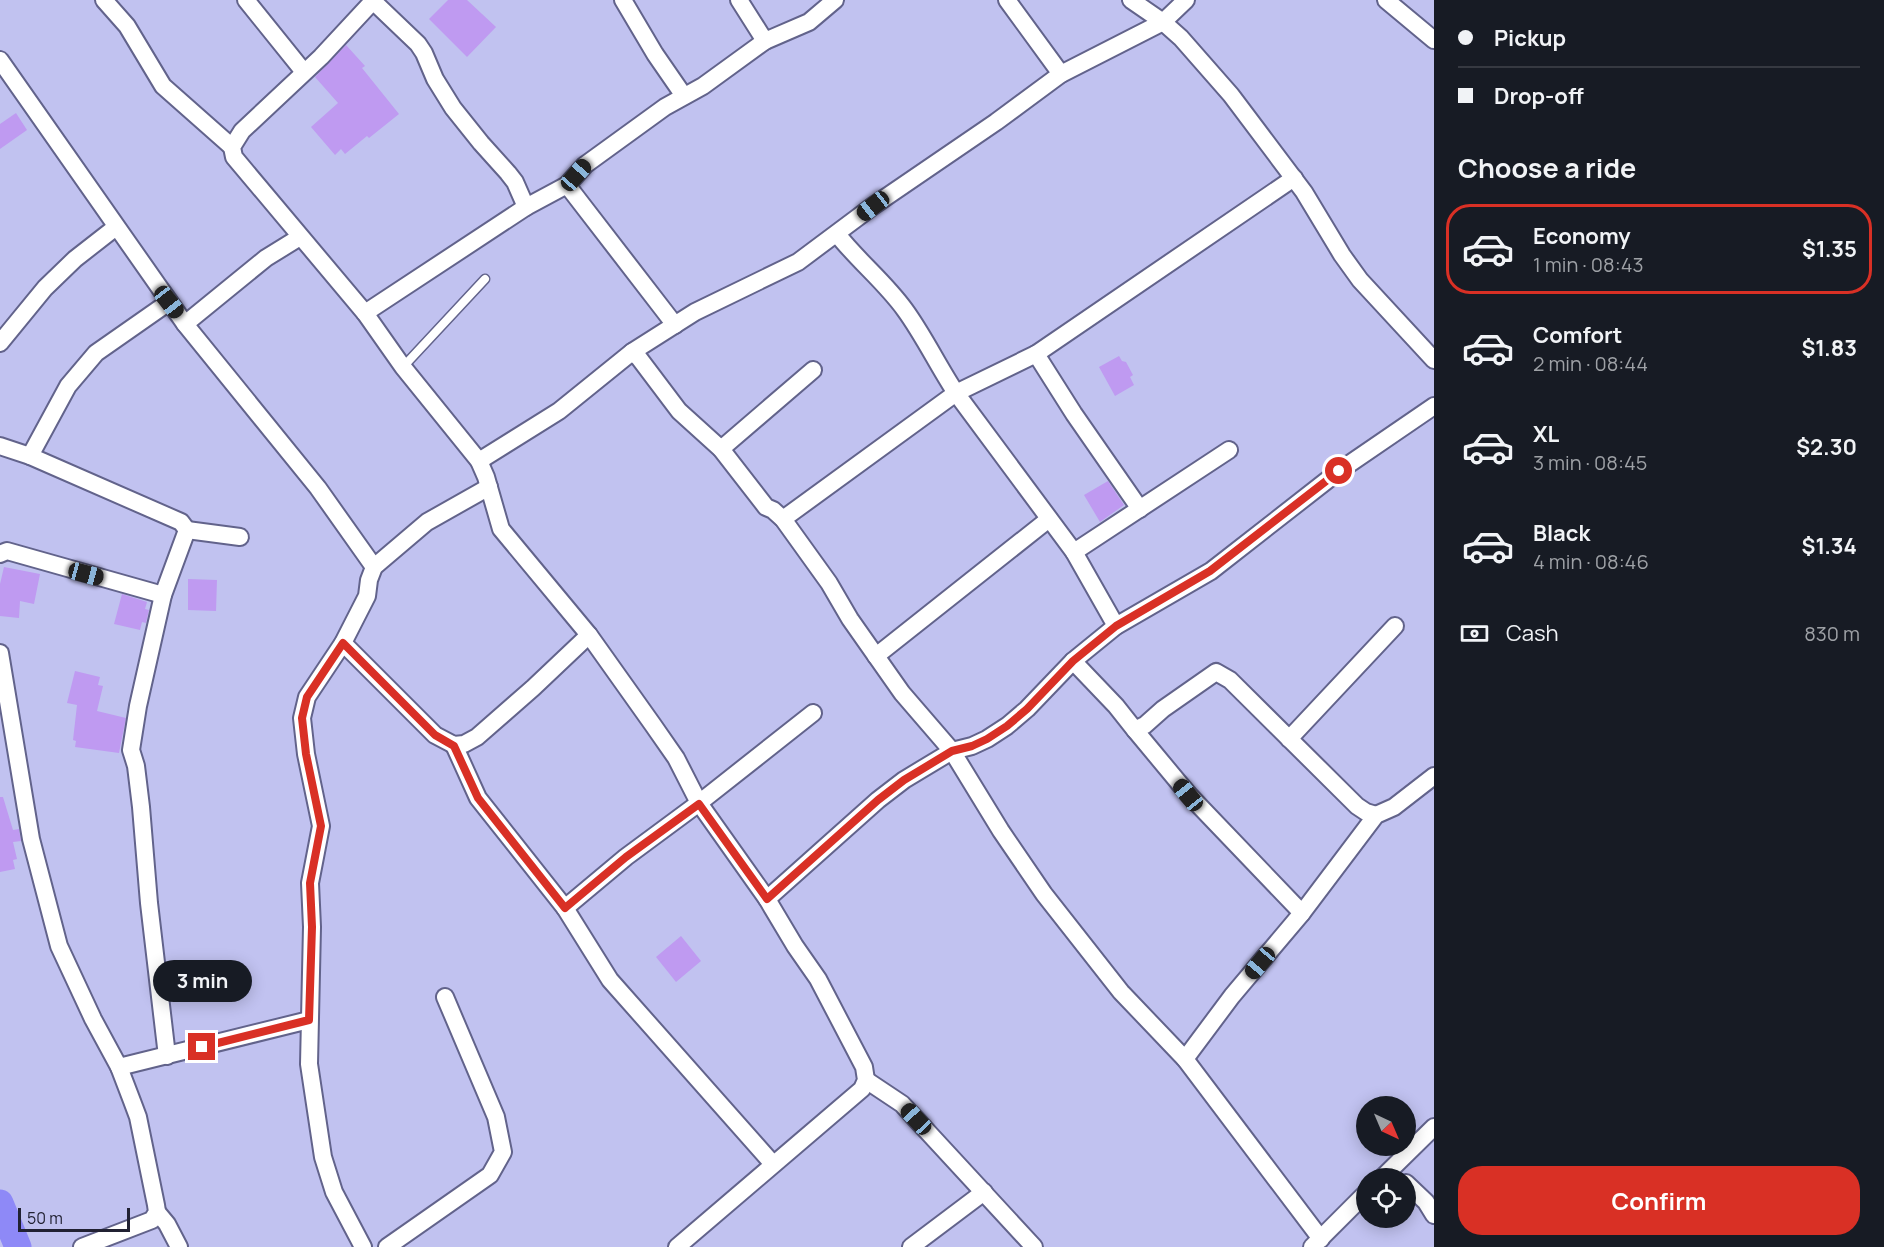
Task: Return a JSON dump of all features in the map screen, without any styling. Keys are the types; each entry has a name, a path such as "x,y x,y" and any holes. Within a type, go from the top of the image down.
{"street":[{"path":"105,0 127,26 163,86 232,147 234,157 365,313 403,367 479,461 501,528 589,635 676,758 699,804 767,899 818,979 864,1067 866,1080 862,1089 677,1247"},
{"path":"246,0 304,72"},
{"path":"623,0 655,54 684,96"},
{"path":"739,0 765,41"},
{"path":"365,313 526,207 567,185 585,165 665,107 702,86 765,41 809,22 835,0"},
{"path":"1007,0 1061,74"},
{"path":"479,461 559,411 632,352 695,312 798,262 873,206 1061,74 1163,22 1186,0"},
{"path":"1386,0 1434,40"},
{"path":"232,147 242,131 373,1 418,44 435,80 453,108 508,173 519,189 526,207"},
{"path":"1135,2 1181,38 1231,94 1294,178 1360,280 1434,360"},
{"path":"0,60 185,324 318,488 375,567"},
{"path":"783,519 956,393 1036,354 1294,178"},
{"path":"567,185 675,324"},
{"path":"0,343 45,288 75,259 116,227"},
{"path":"837,234 905,311 956,393 1074,552 1116,626"},
{"path":"185,324 266,258 300,237"},
{"path":"30,456 68,386 96,353 169,302"},
{"path":"632,352 679,411 721,449 766,507 783,519 829,583 850,619 902,693 952,751 1000,831 1044,894 1121,992 1185,1059 1316,1243 1356,1203"},
{"path":"1036,354 1074,414 1140,509"},
{"path":"721,449 813,370"},
{"path":"767,899 878,800 904,780 952,751 980,743 1007,726 1027,709 1073,661 1116,626 1210,571 1339,471 1434,406"},
{"path":"0,446 30,456 181,522 187,530 240,537"},
{"path":"1074,552 1229,450"},
{"path":"363,1247 334,1192 323,1156 309,1064 312,927 310,883 321,826 306,754 302,718 307,697 343,643 368,596 369,580 375,567 427,522 489,487"},
{"path":"876,656 1049,519"},
{"path":"166,1056 141,807 136,766 131,750 138,706 163,595 187,530"},
{"path":"0,554 7,551 163,595"},
{"path":"1290,739 1395,626"},
{"path":"454,746 464,744 477,736 533,688 589,635"},
{"path":"343,643 435,735 454,746 478,798 565,908 610,980 773,1164"},
{"path":"0,654 31,839 59,946 93,1019 119,1067 138,1117 157,1212 167,1224 179,1247"},
{"path":"1073,661 1116,706 1188,795 1302,913"},
{"path":"1135,730 1216,672 1230,680 1357,806 1376,815"},
{"path":"565,908 626,857 699,804 813,712"},
{"path":"1185,1059 1232,996 1302,913 1376,815 1394,807 1434,777"},
{"path":"387,1247 490,1175 503,1152 496,1117 444,997"},
{"path":"119,1067 309,1020"},
{"path":"866,1080 902,1104 1034,1247"},
{"path":"1398,1168 1434,1127"},
{"path":"910,1247 984,1192"},
{"path":"1416,1192 1426,1202 1434,1215"},
{"path":"82,1247 152,1220 157,1212"}],"lane":[{"path":"403,367 485,279"}],"building":[{"path":"448,0 467,0 496,27 467,57 429,19"},
{"path":"346,45 365,66 362,68 399,114 345,154 341,149 335,155 311,127 338,103 315,77"},
{"path":"16,113 27,130 0,149 0,124"},
{"path":"1119,356 1122,361 1126,362 1133,375 1130,377 1134,385 1115,396 1099,367"},
{"path":"1108,481 1124,505 1100,522 1084,495"},
{"path":"4,567 40,574 34,604 20,601 19,618 0,616 0,584"},
{"path":"188,579 217,580 216,611 188,610"},
{"path":"122,594 147,602 145,609 149,610 146,623 142,622 140,630 114,624"},
{"path":"75,671 100,677 98,685 103,686 97,711 126,718 119,753 75,747 76,741 73,740 77,705 67,703"},
{"path":"0,797 3,797 13,830 19,829 21,841 13,842 17,859 13,860 15,869 0,872"},
{"path":"681,936 701,961 676,982 656,957"}],"waterway":[{"path":"0,1203 18,1247"}],"route":[{"path":"202,1047 309,1020 312,927 310,883 321,826 306,754 302,718 307,697 343,643 435,735 454,746 478,798 565,908 626,857 699,804 767,899 878,800 904,780 952,751 972,746 1007,726 1027,709 1073,661 1116,626 1210,571 1339,471"}]}
